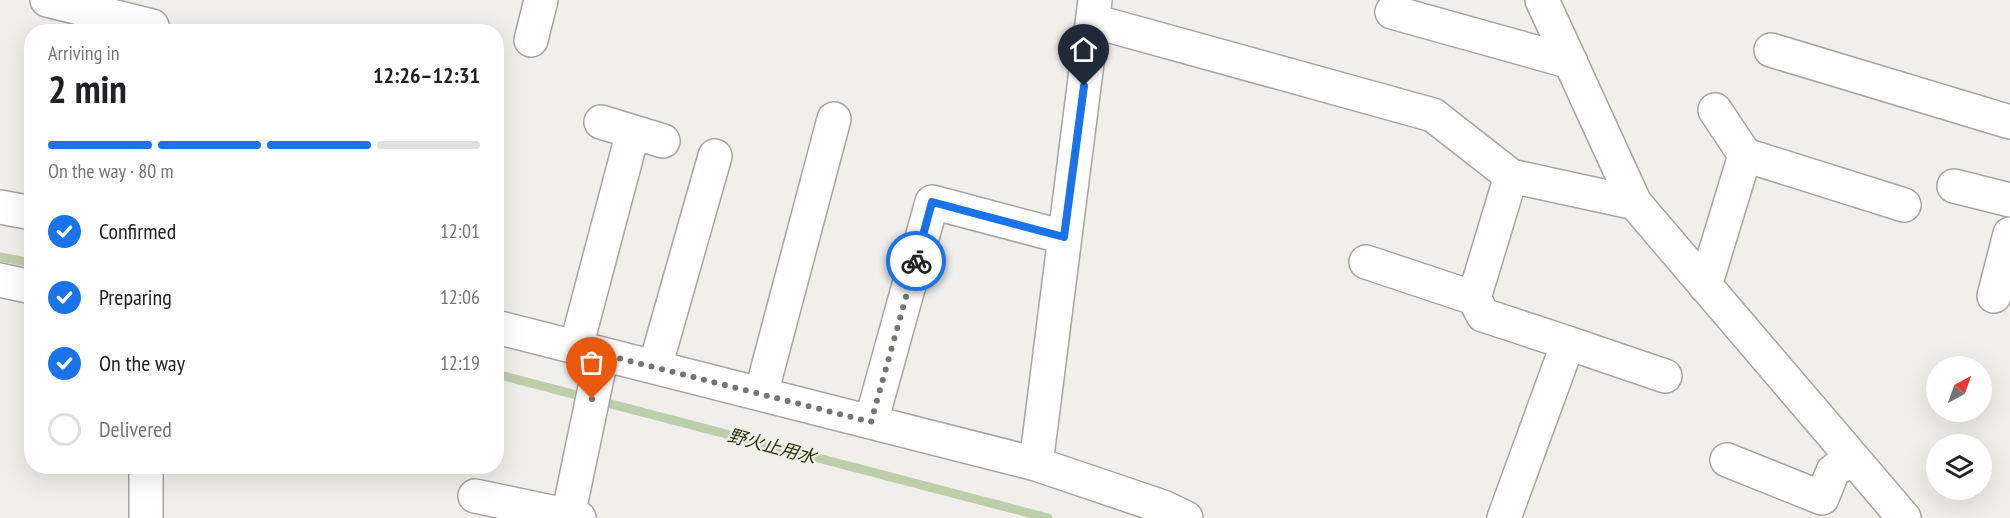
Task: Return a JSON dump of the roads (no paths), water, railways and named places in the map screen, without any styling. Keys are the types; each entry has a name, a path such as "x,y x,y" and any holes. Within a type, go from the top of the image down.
{"street":[{"path":"47,0 152,19"},
{"path":"531,40 541,0"},
{"path":"1542,0 1635,203 1904,518"},
{"path":"1036,464 1094,10 1433,115 1511,176 1635,203"},
{"path":"1392,12 1571,62"},
{"path":"1771,50 2010,122"},
{"path":"1715,110 1744,155 1904,205"},
{"path":"761,394 834,119"},
{"path":"474,496 573,517 588,418 591,360 648,136 601,122"},
{"path":"1705,286 1744,155"},
{"path":"655,367 715,156"},
{"path":"1474,298 1511,176"},
{"path":"1954,186 2010,200"},
{"path":"871,422 932,202 1064,237"},
{"path":"0,207 24,212"},
{"path":"1994,296 2010,234"},
{"path":"1366,262 1474,298 1483,315 1665,376"},
{"path":"0,280 24,285"},
{"path":"504,330 591,360 655,367 1036,464 1163,507 1186,518"},
{"path":"1504,518 1568,344"},
{"path":"1727,460 1822,498 1833,471 1852,458"},
{"path":"146,474 146,518"}],"waterway":[{"name":"野火止用水","path":"0,257 24,262"},
{"name":"野火止用水","path":"504,376 1048,518"}]}
